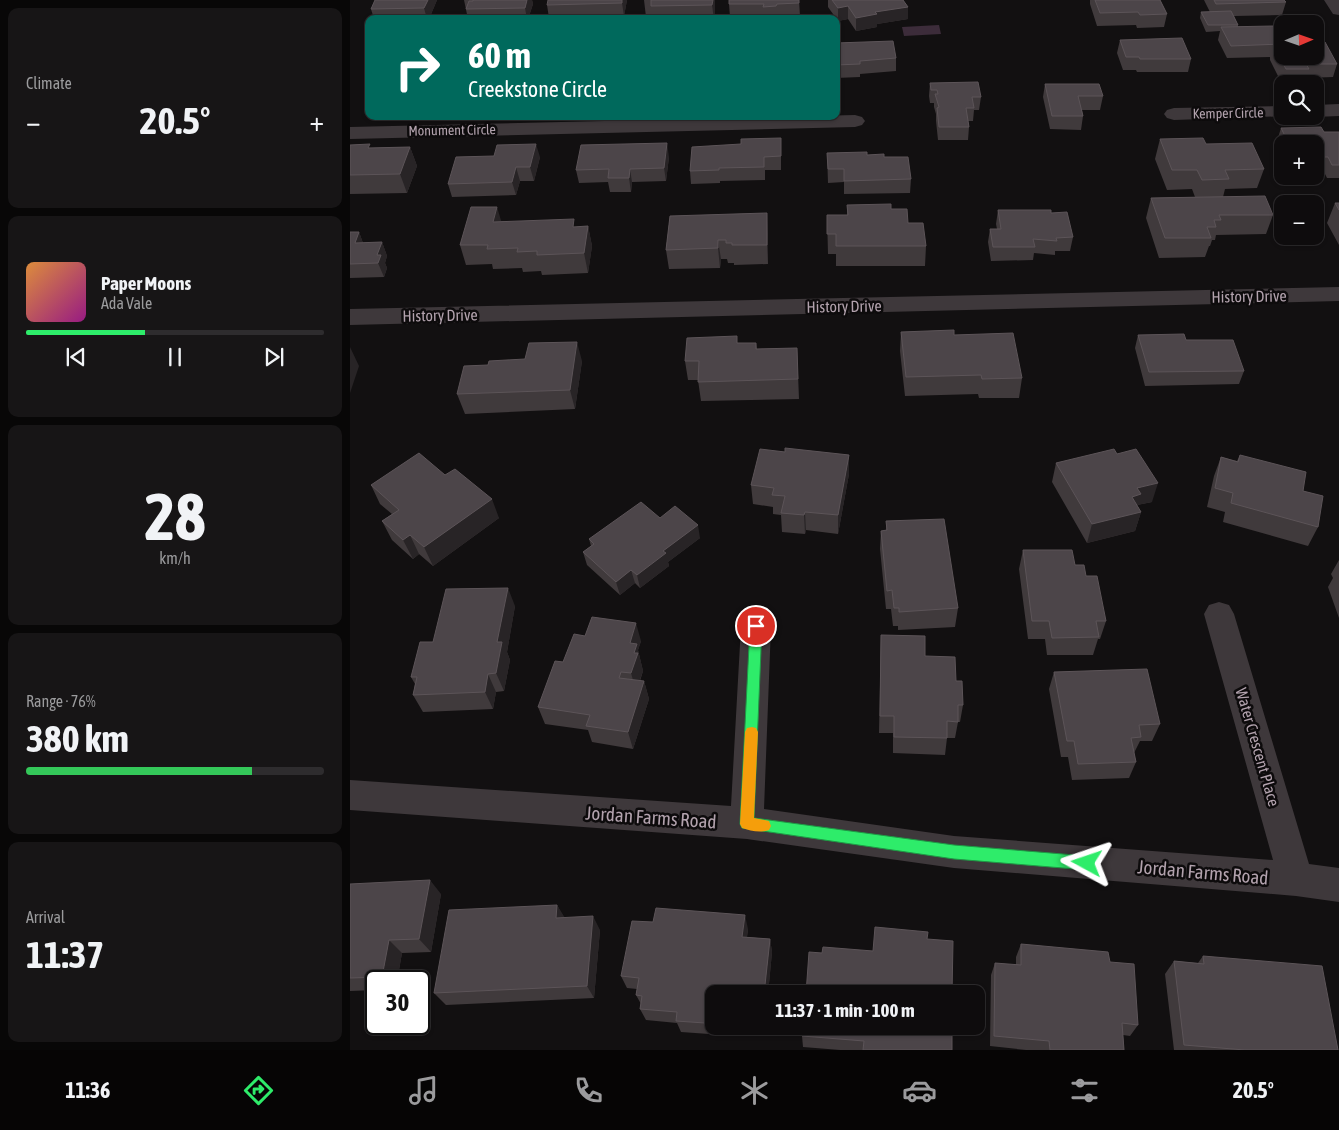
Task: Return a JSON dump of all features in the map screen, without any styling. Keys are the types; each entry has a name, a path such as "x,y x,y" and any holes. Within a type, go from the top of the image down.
{"street":[{"path":"1332,0 1339,10"},
{"path":"1324,111 1339,110"},
{"name":"Kemper Circle","path":"1174,114 1274,112"},
{"name":"Monument Circle","path":"350,133 855,121"},
{"name":"History Drive","path":"350,317 1339,294"},
{"name":"Water Crescent Place","path":"1219,614 1296,879"},
{"path":"747,824 756,626"},
{"name":"Jordan Farms Road","path":"350,795 747,824 954,852 1296,879 1339,885"}],"shaded area":[{"path":"939,25 941,34 904,36 902,27"}],"building":[{"path":"375,0 428,0 424,8 371,9"},
{"path":"527,0 525,8 466,9 469,1"},
{"path":"548,0 622,0 622,3 547,5"},
{"path":"651,0 713,0 712,5 651,6"},
{"path":"729,0 799,0 799,3 763,7 764,4 729,4"},
{"path":"832,0 903,0 908,7 875,12 877,14 856,18 848,6 838,8"},
{"path":"1095,0 1160,0 1167,14 1140,15 1138,12 1100,13"},
{"path":"1214,0 1284,0 1286,2 1216,4"},
{"path":"1231,11 1238,25 1208,25 1201,12"},
{"path":"1273,26 1274,44 1231,46 1221,27"},
{"path":"1182,38 1191,59 1140,59 1139,57 1126,57 1120,40"},
{"path":"893,41 896,58 860,61 860,64 840,65 840,43"},
{"path":"1324,42 1325,42 1337,64 1324,64"},
{"path":"1284,65 1307,65 1309,69 1286,69"},
{"path":"978,82 981,97 972,97 974,108 966,108 969,127 939,127 937,108 939,107 935,94 938,94 937,90 931,90 930,83"},
{"path":"1045,84 1099,84 1103,96 1078,96 1083,116 1052,116"},
{"path":"1321,127 1324,132 1339,132 1339,165 1332,165 1328,157 1324,157 1324,135 1284,135 1281,128"},
{"path":"781,138 781,156 764,157 764,167 690,171 692,147 741,144 741,139"},
{"path":"1203,138 1206,144 1252,143 1264,169 1225,170 1229,179 1202,180 1197,170 1172,170 1160,139"},
{"path":"667,143 664,168 630,169 629,178 608,178 609,169 576,170 581,145"},
{"path":"370,144 368,148 410,147 400,174 350,175 350,145"},
{"path":"536,144 530,167 516,167 512,182 448,184 456,157 494,156 497,145"},
{"path":"867,152 867,155 884,154 884,157 908,157 911,179 844,181 844,169 828,169 827,153"},
{"path":"1265,196 1273,215 1219,215 1221,220 1214,220 1216,227 1207,227 1211,238 1165,238 1151,198"},
{"path":"891,204 891,209 907,209 908,223 923,223 926,246 836,246 836,234 827,234 827,215 848,215 847,205"},
{"path":"471,207 497,207 493,222 574,219 573,227 588,226 584,253 537,255 537,251 517,252 518,248 487,249 488,245 460,245"},
{"path":"998,210 1051,210 1051,213 1067,212 1073,237 1056,238 1057,241 1033,239 1035,247 993,247 990,229 1001,229"},
{"path":"767,213 767,245 732,245 732,243 726,243 726,240 718,240 718,248 666,250 670,216"},
{"path":"350,232 359,232 355,243 382,242 377,255 381,255 378,263 350,264"},
{"path":"954,330 954,335 1013,333 1022,378 982,379 981,375 906,377 901,332"},
{"path":"1184,334 1186,340 1233,340 1244,371 1149,372 1138,335"},
{"path":"737,336 737,343 756,343 756,349 797,348 798,379 698,382 699,361 685,361 687,338"},
{"path":"577,342 570,390 457,394 464,366 488,365 489,361 525,359 529,343"},
{"path":"785,448 849,455 838,515 805,512 804,515 781,513 785,496 772,495 774,488 751,485 760,449 785,452"},
{"path":"1114,449 1117,454 1136,449 1158,483 1137,488 1141,494 1132,497 1141,512 1092,524 1056,463"},
{"path":"419,453 445,475 455,469 492,499 424,547 410,535 403,540 382,521 399,510 371,485"},
{"path":"1240,455 1306,472 1303,491 1323,496 1318,527 1231,503 1233,493 1215,488 1221,457 1238,462"},
{"path":"641,502 660,518 675,506 698,525 663,551 666,553 637,575 631,570 616,582 583,552 594,544 589,539"},
{"path":"944,519 958,608 899,612 899,608 894,608 892,590 887,591 881,531 887,530 886,521"},
{"path":"1023,550 1072,550 1075,565 1084,565 1086,576 1097,576 1106,621 1096,621 1099,637 1052,638 1049,621 1032,621"},
{"path":"508,588 497,642 502,642 496,673 488,674 485,692 413,695 417,677 411,677 420,642 433,642 446,589"},
{"path":"592,617 636,623 630,643 637,644 634,653 638,653 631,673 621,672 619,678 644,681 628,732 586,726 590,715 538,707 555,661 563,662 574,634 585,636"},
{"path":"881,635 925,636 925,656 955,657 956,681 962,681 963,705 958,705 958,722 947,721 947,738 894,737 894,716 880,716"},
{"path":"1147,669 1160,724 1139,725 1141,737 1131,738 1136,762 1078,764 1074,741 1067,741 1054,672"},
{"path":"430,880 419,939 389,940 383,970 365,970 365,978 350,978 350,884"},
{"path":"557,905 556,918 593,916 587,986 434,993 449,910"},
{"path":"656,908 745,915 742,937 770,939 765,985 705,985 705,1023 676,1021 677,1012 640,1009 642,996 636,995 639,978 621,976 632,921 653,922"},
{"path":"875,927 928,932 927,939 953,941 952,985 807,985 809,952 822,953 823,947 873,951"},
{"path":"1021,944 1108,952 1110,962 1134,964 1138,1025 1122,1023 1124,1050 1050,1050 1049,1041 994,1036 995,963 1021,965"},
{"path":"1203,956 1322,966 1338,1050 1245,1050 1184,1045 1174,961 1204,964"},
{"path":"952,1035 952,1050 863,1050 864,1041 802,1036"}],"slow traffic":[{"path":"752,732 747,824 764,826"}],"route":[{"path":"756,626 747,824 954,852 1087,863"}]}
